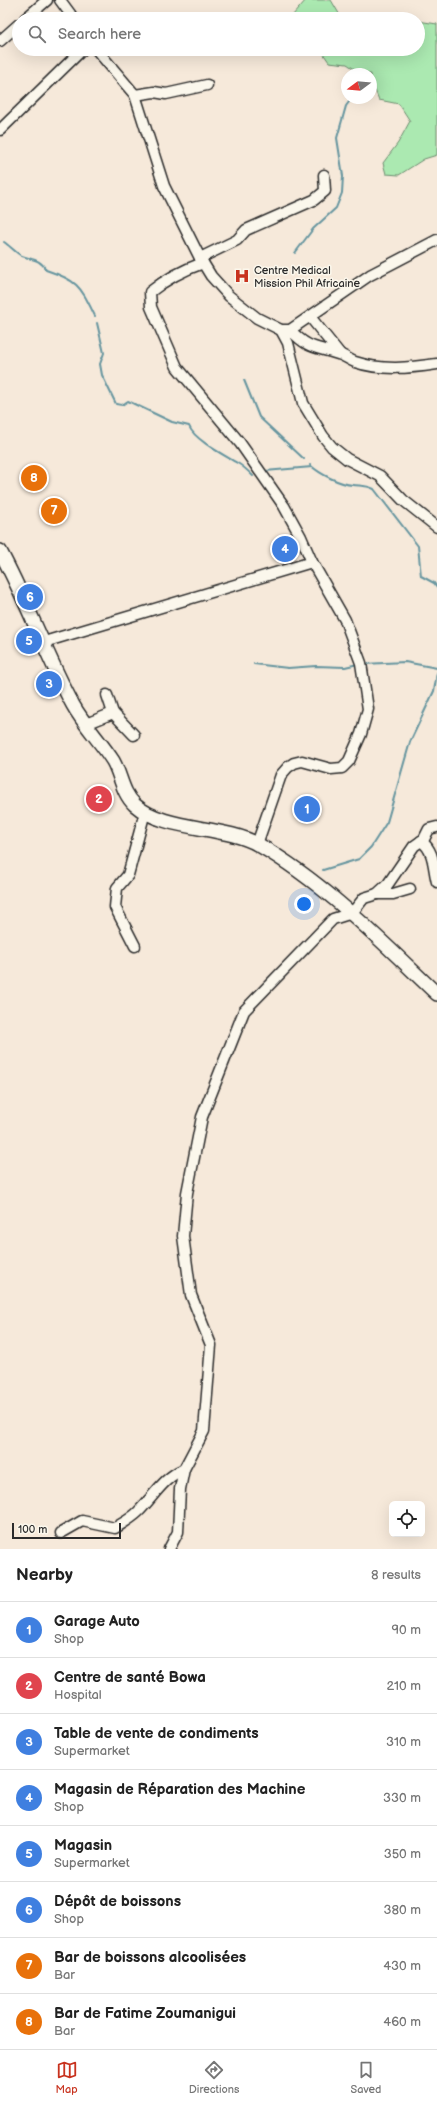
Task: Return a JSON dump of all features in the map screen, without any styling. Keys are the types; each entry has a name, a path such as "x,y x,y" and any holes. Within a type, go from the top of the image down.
{"main road":[{"path":"0,551 74,707 114,763 124,789 134,804 145,812 164,819 228,834 257,844 293,868 352,913 437,994"}],"street":[{"path":"33,12 47,0"},
{"path":"60,0 69,12"},
{"path":"0,41 12,30"},
{"path":"0,130 76,56"},
{"path":"102,56 135,95 164,186 201,260 211,276 229,296 257,318 286,330 311,348 340,354 354,361 380,368 416,367 437,364"},
{"path":"135,95 154,92 166,94 207,85"},
{"path":"257,844 281,775 294,763 302,762 331,769 342,768 349,761 361,734 368,709 361,663 345,620 312,562 294,524 240,443 177,367 151,307 150,292 158,285 178,273 237,240 246,230 319,197 325,191 324,175"},
{"path":"286,330 310,318 370,275 437,240"},
{"path":"310,318 340,354"},
{"path":"286,330 303,403 323,436 332,447 347,459 380,476 403,500 437,527"},
{"path":"44,642 312,562"},
{"path":"107,695 113,713 134,735"},
{"path":"86,724 113,713"},
{"path":"135,946 115,907 117,888 128,875 145,812"},
{"path":"377,894 388,884 414,846 421,841 429,829 437,827"},
{"path":"421,841 428,845 433,859 437,882"},
{"path":"169,1549 178,1532 180,1489 184,1470 204,1431 211,1345 191,1295 183,1236 187,1193 202,1117 244,1011 333,918 352,913 364,898 377,894 393,894 410,889"},
{"path":"61,1533 82,1521 115,1528 138,1512 155,1491 172,1474 184,1470"}],"green space":[{"path":"306,0 331,0 338,12 296,12"},
{"path":"425,22 437,24 437,155 424,159 399,175 386,174 383,163 398,143 410,121 399,104 379,100 377,95 377,68 353,68 347,64 329,62 325,56 425,56"}],"waterway":[{"path":"295,253 313,229 336,208 342,193 343,176 337,138 348,104"},
{"path":"4,242 22,256 39,262 46,270 72,281 82,291 95,316"},
{"path":"97,323 104,353 100,364 102,375 116,404 122,405 128,401 172,422 189,426 197,437 241,465 253,476"},
{"path":"244,380 259,417 304,459"},
{"path":"310,465 319,472 336,481 366,486 374,489 418,546 421,576 434,583 437,587"},
{"path":"265,471 312,467"},
{"path":"364,664 405,662 437,668"},
{"path":"254,664 288,668 316,666 345,667 358,664"},
{"path":"323,870 359,859 371,847 387,822 410,742 434,691 437,673"}],"place":[{"name":"Centre Medical Mission Phil Africaine","path":"242,276"},
{"name":"Bar de Fatime Zoumanigui","path":"34,478"},
{"name":"Bar de boissons alcoolisées","path":"54,511"},
{"name":"Magasin de Réparation des Machine","path":"285,549"},
{"name":"Dépôt de boissons","path":"30,597"},
{"name":"Magasin","path":"29,641"},
{"name":"Table de vente de condiments","path":"49,684"},
{"name":"Centre de santé Bowa","path":"99,799"},
{"name":"Garage Auto","path":"307,809"}]}
